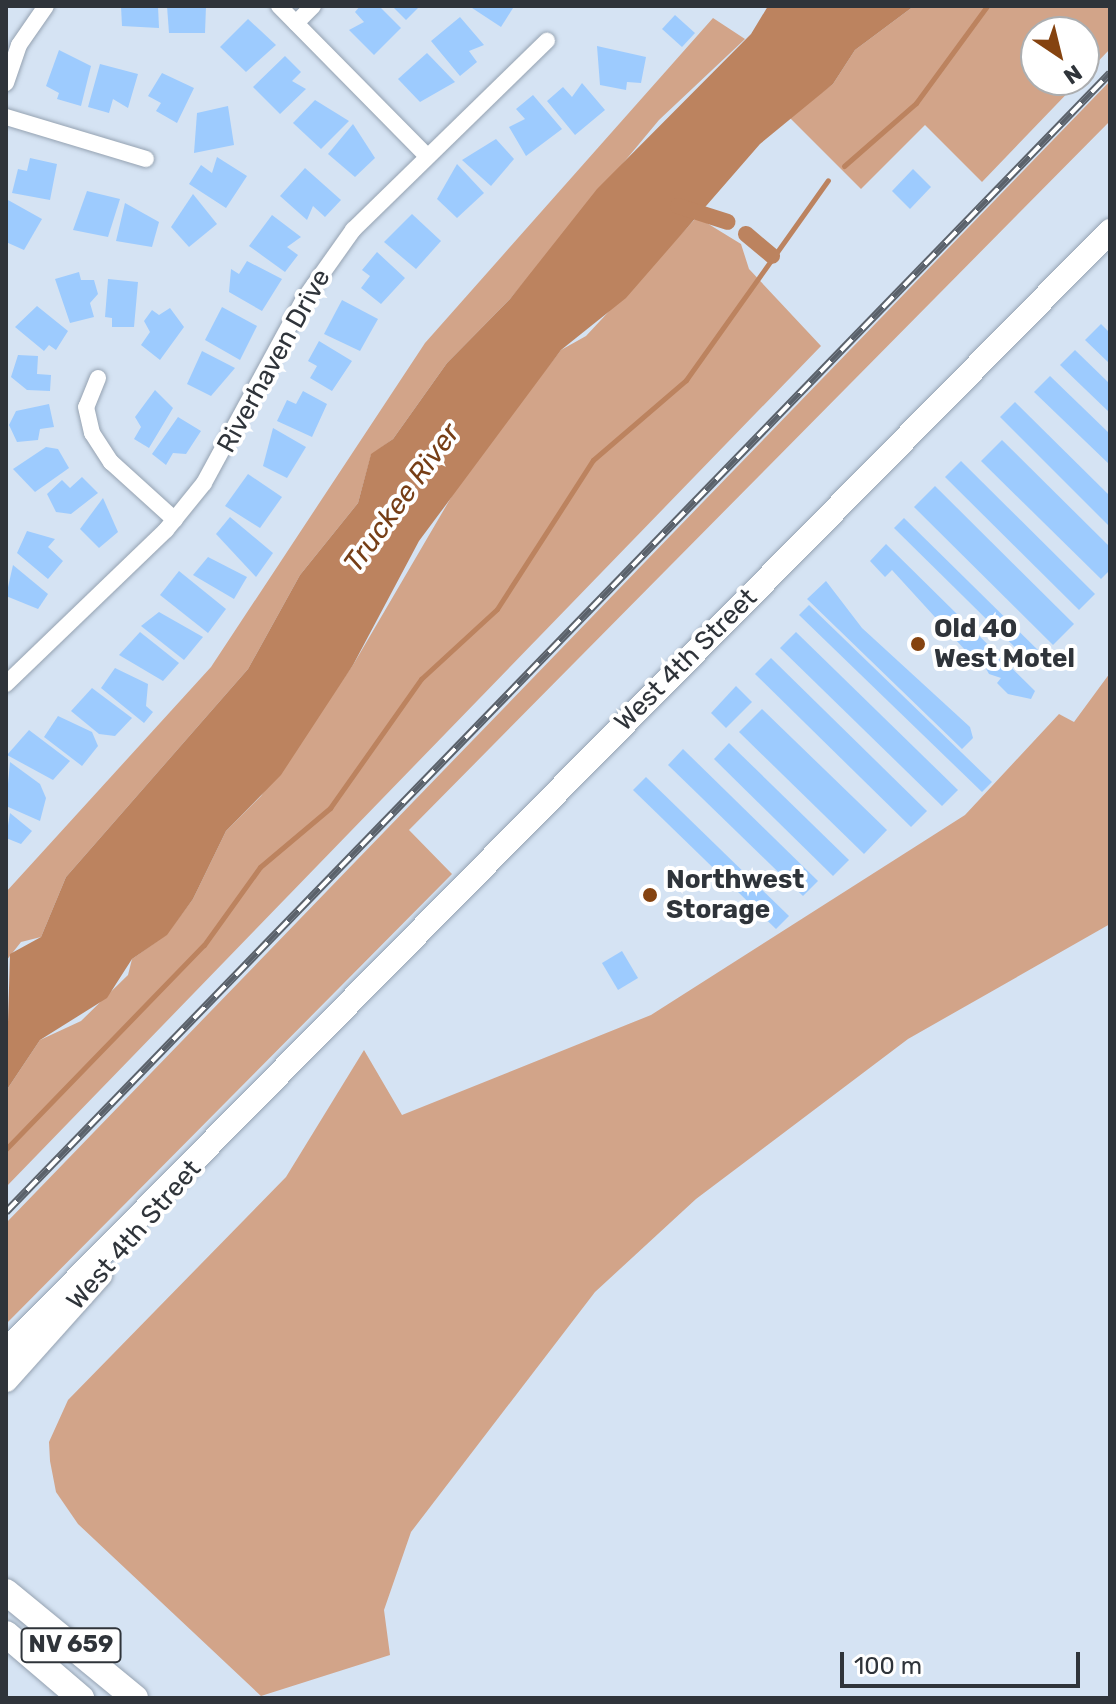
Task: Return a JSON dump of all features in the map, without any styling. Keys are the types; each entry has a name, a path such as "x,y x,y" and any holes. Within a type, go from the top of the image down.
{"main road":[{"name":"West 4th Street","path":"6,1351 1110,231"},
{"name":"West 4th Street","path":"6,1380 262,1090"},
{"name":"NV 659","path":"6,1592 135,1698"},
{"name":"NV 659","path":"6,1634 81,1698"}],"street":[{"path":"6,83 19,45 46,6"},
{"path":"279,6 425,154"},
{"path":"296,23 313,6"},
{"name":"Riverhaven Drive","path":"6,684 175,520 224,452 317,278 425,154 547,41"},
{"path":"6,117 146,159"},
{"path":"98,378 86,407 92,433 111,462 175,520"}],"shaded area":[{"path":"914,6 1110,6 1110,49 1100,59 1100,16 1020,16 1020,96 1065,96 982,182 925,125 861,189 789,117 833,84 855,50"},
{"path":"713,18 745,39 659,120 510,299 447,363 393,439 371,455 358,503 300,575 248,669 66,877 41,937 21,942 6,961 6,892 211,667 425,343"},
{"path":"1110,81 1110,121 409,830 452,874 6,1324 6,1223 1095,96 1100,96 1100,91"},
{"path":"697,217 741,244 749,269 821,346 6,1187 6,1091 40,1040 81,1021 128,975 132,959 166,935 193,899 226,831 261,796 353,665 466,472 561,350 586,336"},
{"path":"1110,673 1110,924 908,1039 696,1199 595,1292 411,1532 384,1610 390,1655 261,1696 78,1524 56,1492 50,1461 49,1442 68,1400 286,1177 364,1050 402,1115 651,1015 965,815 1059,714 1074,722"}],"water":[{"name":"Truckee River","path":"768,6 914,6 855,50 833,84 760,144 626,298 561,350 419,541 353,665 281,775 226,831 193,899 167,935 132,959 107,998 40,1040 6,1091 10,954 41,937 66,877 248,669 300,575 358,503 371,454 393,439 447,363 510,299 597,189 751,34"}],"building":[{"path":"121,6 158,6 159,28 122,26"},
{"path":"167,6 206,6 205,33 169,33"},
{"path":"360,6 379,6 401,28 374,55 349,30 364,22 355,12"},
{"path":"392,6 420,6 406,20"},
{"path":"469,6 511,6 513,8 501,27"},
{"path":"675,15 695,33 682,47 662,29"},
{"path":"460,17 484,45 469,51 477,62 460,76 431,41"},
{"path":"248,19 276,45 246,72 220,47"},
{"path":"597,46 646,57 641,83 627,82 626,90 600,85"},
{"path":"59,50 91,66 81,106 57,99 59,93 46,86"},
{"path":"427,53 455,82 420,102 398,79"},
{"path":"285,56 301,72 292,81 306,89 280,114 253,87"},
{"path":"100,64 138,74 128,108 113,99 109,113 88,107"},
{"path":"162,73 194,88 177,123 156,111 161,103 148,96"},
{"path":"582,83 605,110 575,135 547,101 563,87 572,97"},
{"path":"533,95 562,129 526,156 509,127 525,119 516,109"},
{"path":"315,100 349,121 321,149 293,123"},
{"path":"228,106 234,145 194,153 197,113"},
{"path":"353,124 375,158 355,177 328,154"},
{"path":"496,139 514,159 491,186 462,160"},
{"path":"217,157 247,176 226,208 189,184 201,165 212,173"},
{"path":"30,158 57,164 50,200 12,193 18,169 27,171"},
{"path":"457,164 484,193 457,218 437,199"},
{"path":"305,168 341,200 325,217 313,206 307,220 280,196"},
{"path":"913,169 931,187 910,209 892,191"},
{"path":"87,191 120,199 108,237 73,230"},
{"path":"193,194 217,224 189,247 171,227"},
{"path":"8,200 42,219 24,250 6,242"},
{"path":"125,203 159,222 152,247 116,241"},
{"path":"412,214 441,241 416,269 384,242"},
{"path":"272,215 301,237 287,247 298,255 285,272 249,246"},
{"path":"377,252 405,278 381,304 361,288 370,276 362,270"},
{"path":"247,261 282,279 262,311 229,292 231,269 239,274"},
{"path":"79,272 81,280 94,280 98,294 90,303 94,317 70,323 55,279"},
{"path":"108,279 138,282 134,327 112,327 112,318 105,317"},
{"path":"342,300 378,319 360,351 324,334"},
{"path":"37,306 68,331 56,350 49,345 44,351 15,327"},
{"path":"222,307 257,326 240,360 205,340"},
{"path":"170,308 184,327 160,360 141,345 150,332 144,321 152,310 159,315"},
{"path":"1101,324 1110,333 1110,364 1085,340"},
{"path":"319,341 352,361 332,391 310,378 317,366 308,361"},
{"path":"1075,350 1110,384 1110,413 1060,365"},
{"path":"202,351 235,368 211,396 187,384"},
{"path":"18,355 38,356 37,374 51,375 50,391 27,390 11,377"},
{"path":"1050,376 1110,434 1110,465 1034,392"},
{"path":"155,390 173,408 149,448 134,439 141,427 135,417"},
{"path":"303,391 327,404 312,437 277,421 287,400 296,404"},
{"path":"1015,402 1110,496 1110,527 1000,417"},
{"path":"49,404 54,427 40,429 38,440 17,442 9,425 16,411"},
{"path":"178,417 201,431 186,454 173,453 166,465 152,454"},
{"path":"273,428 306,447 287,478 263,466"},
{"path":"1002,440 1110,547 1110,570 1101,579 981,461"},
{"path":"46,447 58,449 69,468 35,492 13,469"},
{"path":"961,461 1095,594 1079,610 945,477"},
{"path":"248,474 282,497 260,528 225,506"},
{"path":"82,477 98,493 71,514 56,512 47,494 62,480 70,488"},
{"path":"935,486 1074,624 1053,645 914,507"},
{"path":"103,498 118,532 99,548 80,529"},
{"path":"230,517 273,553 256,577 216,534"},
{"path":"904,518 1044,656 1034,666 894,528"},
{"path":"27,531 55,539 48,547 63,561 48,579 17,553"},
{"path":"886,544 1035,691 1031,699 1008,694 997,683 1001,678 989,674 980,658 976,662 892,570 885,577 870,561"},
{"path":"208,557 247,577 234,599 193,575"},
{"path":"13,565 48,594 38,609 6,596"},
{"path":"179,571 226,609 208,633 160,595"},
{"path":"826,581 862,628 970,727 973,738 962,749 807,599"},
{"path":"809,605 992,782 982,792 799,615"},
{"path":"159,612 203,637 184,660 141,626"},
{"path":"140,632 179,663 163,681 119,655"},
{"path":"796,632 958,790 942,806 780,648"},
{"path":"771,658 927,811 911,827 755,674"},
{"path":"115,668 148,684 146,706 153,712 144,723 101,688"},
{"path":"736,686 752,702 726,728 711,713"},
{"path":"92,688 132,718 115,736 99,734 71,711"},
{"path":"762,709 887,830 864,854 739,732"},
{"path":"58,716 92,732 98,746 82,766 44,737"},
{"path":"29,730 70,761 53,780 7,755"},
{"path":"729,743 849,860 833,876 714,759"},
{"path":"683,749 818,881 803,896 668,765"},
{"path":"10,762 40,784 46,798 40,821 6,806"},
{"path":"646,777 789,916 776,929 633,790"},
{"path":"10,813 32,831 21,844 6,838"},
{"path":"622,951 638,978 618,990 602,963"}],"waterway":[{"path":"844,166 916,103 987,6"},
{"path":"6,1149 204,945 260,867 330,808 421,679 497,609 593,460 686,380 828,180"},
{"path":"678,206 728,222"},
{"path":"746,234 772,256"}],"railway":[{"path":"6,1212 1110,73"}],"place":[{"name":"Old 40 West Motel","path":"918,644"},
{"name":"Northwest Storage","path":"650,895"}]}
